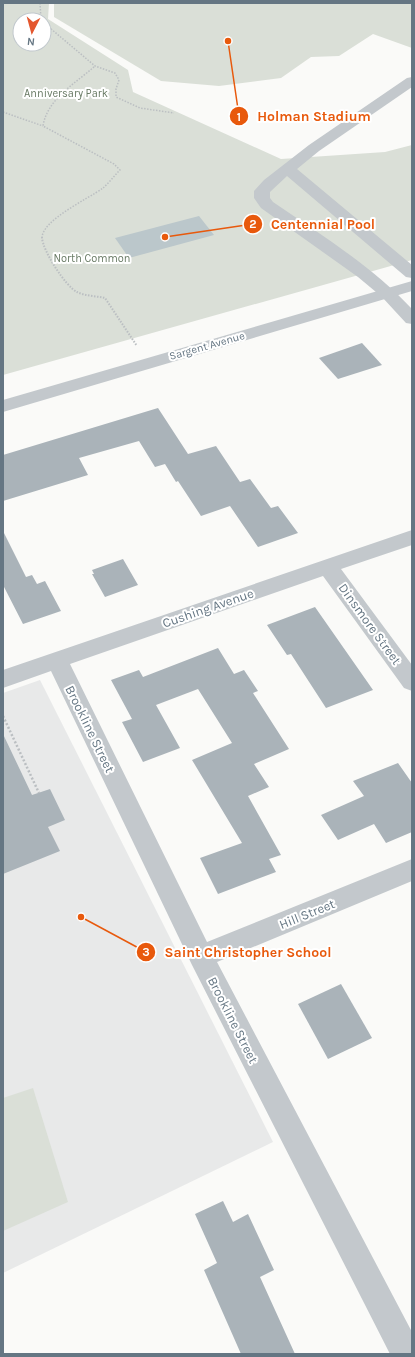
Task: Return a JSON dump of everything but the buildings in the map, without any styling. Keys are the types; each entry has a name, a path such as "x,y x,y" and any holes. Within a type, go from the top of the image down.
{"street":[{"path":"412,81 314,148 269,183 262,191 262,198 267,205 364,273 388,293 412,318"},
{"path":"288,169 412,273"},
{"name":"Sargent Avenue","path":"3,406 412,286"},
{"name":"Cushing Avenue","path":"3,679 412,537"},
{"name":"Dinsmore Street","path":"328,566 412,682"},
{"name":"Brookline Street","path":"56,660 201,957 407,1346"},
{"name":"Hill Street","path":"201,957 412,870"}],"path":[{"path":"52,30 95,66 115,73 119,80 116,89 116,97 140,108 174,114"},
{"path":"43,126 42,119 60,95 84,77 95,66"},
{"path":"3,112 43,126 114,164 120,170 104,187 48,223 42,232 42,241 62,277 76,292 105,298 149,363"},
{"path":"3,716 39,793"}],"shaded area":[{"path":"199,216 214,235 129,258 115,238"},
{"path":"40,680 273,1142 3,1273 3,693"}],"green space":[{"name":"North Common","path":"3,3 49,3 48,12 12,12 12,52 52,52 52,22 128,70 133,92 281,159 385,152 412,145 412,260 3,375"},
{"path":"54,3 412,3 412,48 373,34 339,56 311,57 281,78 219,86 161,81 54,17"},
{"path":"33,1088 68,1202 3,1231 3,1098"}],"place":[{"name":"Holman Stadium","path":"228,41"},
{"name":"Centennial Pool","path":"165,237"},
{"name":"Saint Christopher School","path":"81,917"}],"park label":[{"name":"Anniversary Park","path":"66,93"}]}
